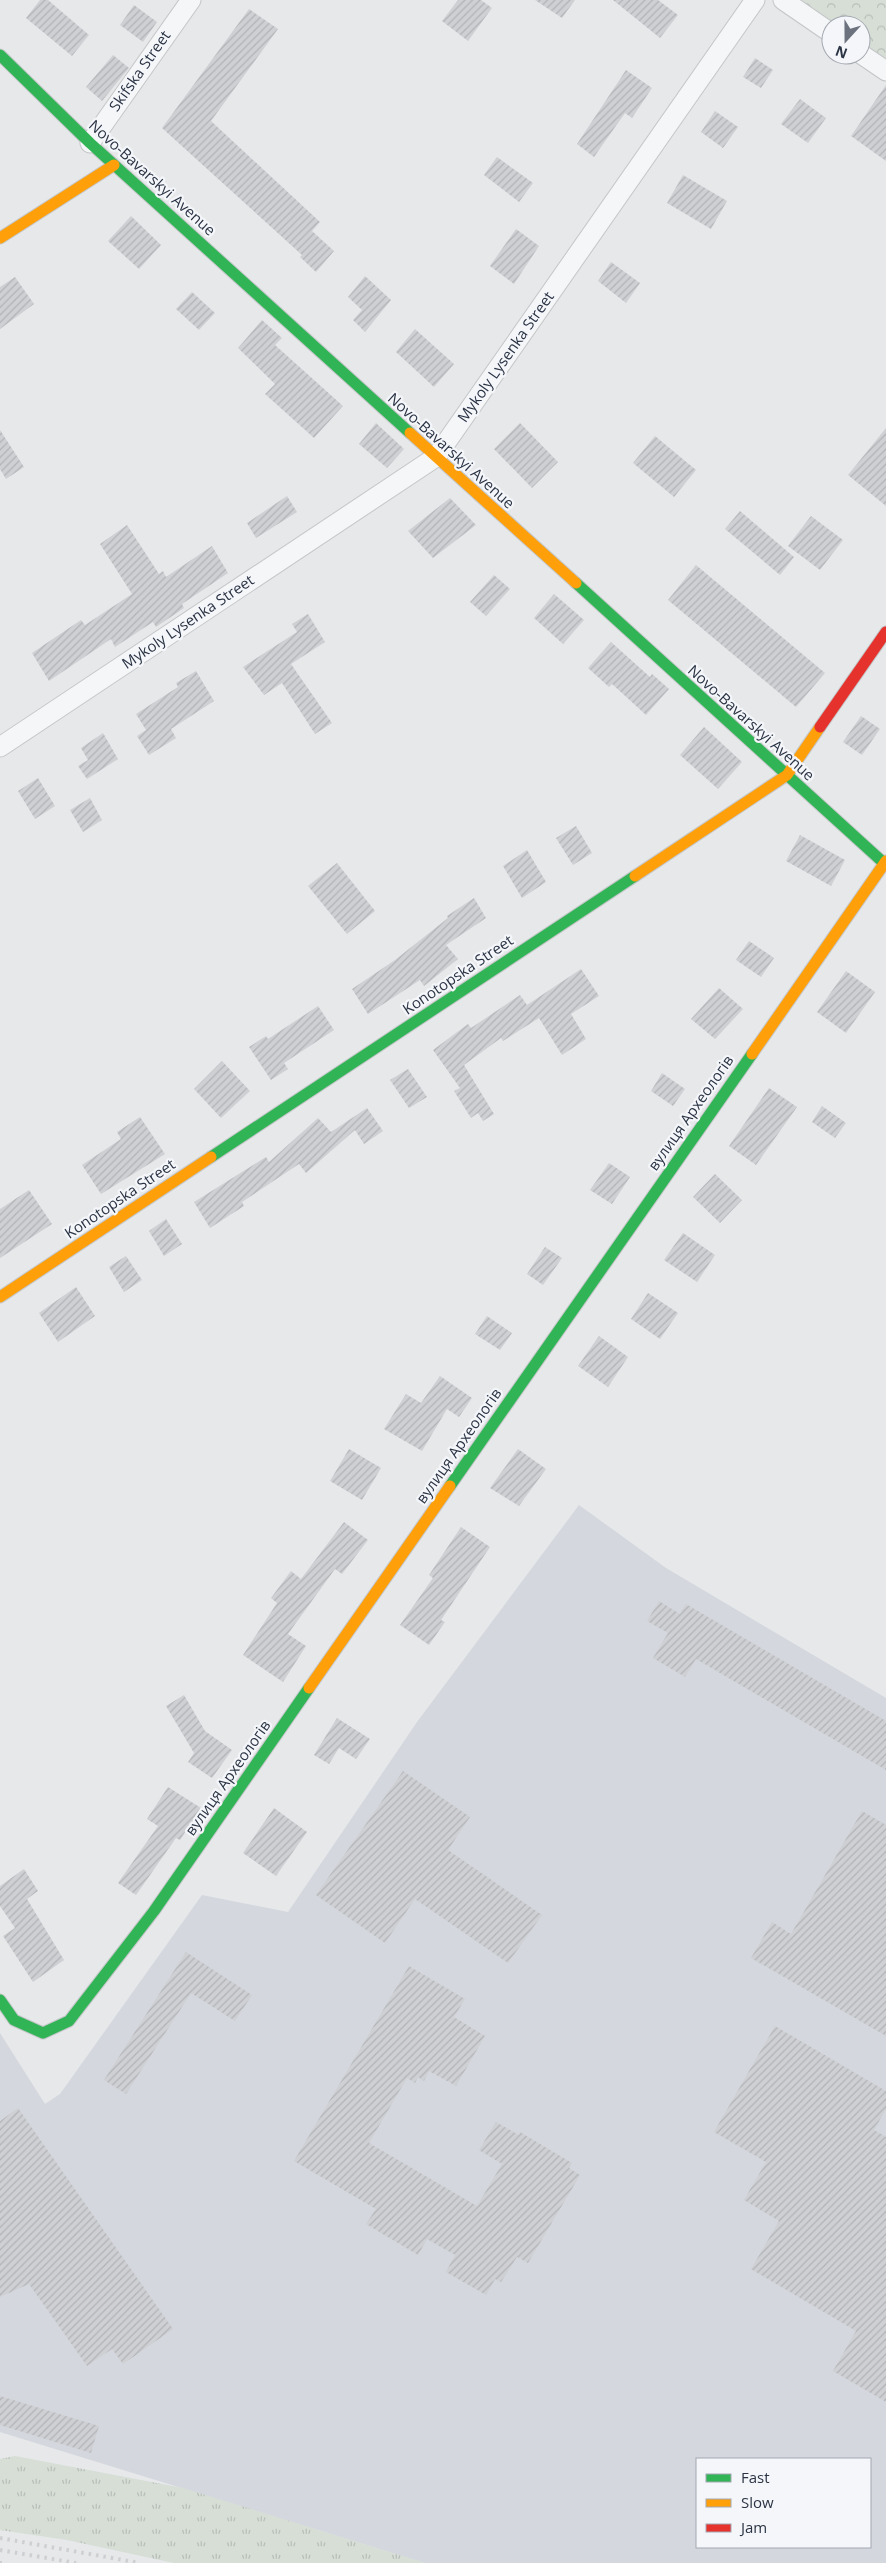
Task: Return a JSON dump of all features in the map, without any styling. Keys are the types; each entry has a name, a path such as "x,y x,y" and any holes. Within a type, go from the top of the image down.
{"street":[{"name":"Skifska Street","path":"90,143 191,0"},
{"name":"Mykoly Lysenka Street","path":"0,747 436,457 755,0"},
{"path":"783,0 821,26"},
{"name":"Novo-Bavarskyi Avenue","path":"0,55 90,143 885,863"},
{"path":"871,61 886,71"},
{"path":"0,238 114,164"},
{"name":"Konotopska Street","path":"0,1297 787,776 886,632"},
{"name":"вулиця Археологів","path":"0,2000 14,2020 43,2033 69,2021 154,1911 885,863"}],"shaded area":[{"path":"579,1505 666,1568 886,1698 886,2563 425,2563 0,2432 0,2033 45,2104 60,2094 202,1895 288,1912 417,1722"}],"green space":[{"path":"783,0 886,0 886,71 871,61 871,15 821,15 821,20"},
{"path":"15,2456 183,2488 425,2563 174,2563 67,2540 0,2530 0,2459"}],"building":[{"path":"40,0 48,0 89,35 72,56 26,18"},
{"path":"458,0 481,0 492,8 468,41 442,21"},
{"path":"535,0 575,0 562,18"},
{"path":"613,0 658,0 678,15 660,38"},
{"path":"134,5 157,22 143,42 120,25"},
{"path":"249,9 278,29 211,121 320,222 312,231 334,251 316,272 300,257 302,255 162,128"},
{"path":"113,55 129,68 102,101 86,87"},
{"path":"755,58 773,70 761,88 743,77"},
{"path":"626,70 652,88 632,118 625,113 594,157 577,144"},
{"path":"886,85 886,161 851,136"},
{"path":"800,99 826,118 808,143 781,124"},
{"path":"715,111 738,127 723,148 701,132"},
{"path":"497,157 533,183 519,202 484,175"},
{"path":"683,175 727,201 711,229 667,203"},
{"path":"131,216 161,245 139,269 108,241"},
{"path":"516,229 539,246 514,284 490,266"},
{"path":"611,262 640,283 626,303 598,281"},
{"path":"365,276 391,300 365,332 353,320 362,310 348,297"},
{"path":"15,277 34,304 0,329 0,287"},
{"path":"192,292 215,313 199,330 176,309"},
{"path":"262,320 282,338 275,345 343,406 314,438 265,394 275,384 238,348"},
{"path":"415,329 454,364 434,387 396,352"},
{"path":"376,423 404,449 387,468 359,444"},
{"path":"520,423 558,462 532,488 494,449"},
{"path":"886,428 886,506 848,475"},
{"path":"0,430 24,467 6,479 0,469"},
{"path":"655,436 696,470 674,497 633,463"},
{"path":"287,496 297,512 256,538 247,523"},
{"path":"450,498 476,525 433,558 408,531"},
{"path":"740,511 794,557 780,575 725,529"},
{"path":"811,516 843,540 820,570 788,546"},
{"path":"127,525 159,574 163,571 166,577 212,546 228,573 182,604 184,608 156,627 153,622 115,647 111,639 49,681 32,653 81,620 85,625 132,594 100,544"},
{"path":"696,565 825,673 796,707 668,600"},
{"path":"494,575 510,589 486,616 470,602"},
{"path":"554,594 584,620 563,644 534,618"},
{"path":"308,614 325,642 291,664 332,723 315,734 282,683 264,695 243,667 297,632 292,624"},
{"path":"611,642 650,677 652,674 669,689 646,715 612,684 609,687 588,668"},
{"path":"196,671 214,701 171,729 176,738 149,755 137,736 146,730 136,714 178,687 176,683"},
{"path":"861,716 880,729 862,755 843,742"},
{"path":"704,727 742,762 718,789 680,755"},
{"path":"103,733 118,759 87,779 78,766 88,760 81,748"},
{"path":"38,778 55,806 35,819 18,791"},
{"path":"90,798 102,820 83,832 70,810"},
{"path":"576,826 592,853 573,865 556,838"},
{"path":"800,835 845,860 831,886 786,861"},
{"path":"527,850 546,882 522,898 503,866"},
{"path":"337,863 375,911 347,934 308,886"},
{"path":"474,898 486,918 446,945 458,959 424,986 420,980 368,1014 352,989 395,960 448,918 447,916"},
{"path":"749,941 774,958 761,977 736,960"},
{"path":"581,969 599,996 571,1014 586,1039 562,1055 539,1018 503,1041 501,1038 464,1065 494,1114 483,1121 478,1113 471,1118 454,1091 460,1088 433,1050 468,1024 471,1028 520,995 527,1005"},
{"path":"846,971 875,992 846,1033 817,1012"},
{"path":"719,988 743,1009 715,1039 691,1019"},
{"path":"318,1006 334,1030 284,1063 288,1069 271,1080 249,1047 266,1036 268,1039"},
{"path":"222,1061 250,1091 221,1118 194,1089"},
{"path":"408,1069 427,1097 409,1108 390,1080"},
{"path":"662,1073 685,1089 673,1106 651,1091"},
{"path":"769,1088 797,1107 756,1165 729,1146"},
{"path":"822,1106 846,1123 835,1138 812,1122"},
{"path":"367,1108 383,1131 364,1144 355,1130 306,1173 299,1164 242,1202 244,1206 210,1228 194,1202 266,1157 269,1162 318,1118 331,1132"},
{"path":"140,1117 165,1154 101,1194 82,1165 121,1139 117,1132"},
{"path":"609,1163 630,1177 612,1204 590,1190"},
{"path":"715,1174 742,1200 720,1223 693,1197"},
{"path":"29,1190 52,1224 0,1258 0,1209"},
{"path":"166,1219 182,1244 164,1256 149,1231"},
{"path":"683,1233 715,1255 697,1282 664,1260"},
{"path":"545,1247 562,1258 543,1285 527,1274"},
{"path":"126,1256 142,1280 124,1292 109,1267"},
{"path":"76,1287 95,1316 58,1342 39,1313"},
{"path":"648,1293 678,1313 660,1339 631,1319"},
{"path":"487,1316 512,1333 500,1350 475,1334"},
{"path":"599,1336 628,1357 608,1387 578,1366"},
{"path":"440,1376 472,1398 459,1417 447,1409 422,1451 384,1429 406,1394 421,1403"},
{"path":"349,1449 381,1468 362,1500 330,1481"},
{"path":"518,1449 546,1469 519,1506 490,1488"},
{"path":"344,1522 368,1540 342,1574 335,1569 288,1634 306,1646 283,1682 243,1655 277,1603 271,1598 291,1571 301,1579"},
{"path":"461,1527 490,1547 441,1620 445,1622 429,1645 400,1625 433,1578 429,1575"},
{"path":"659,1601 680,1614 686,1604 886,1721 886,1770 696,1659 685,1677 653,1658 668,1633 647,1621"},
{"path":"184,1695 205,1731 232,1750 212,1778 188,1762 194,1753 166,1706"},
{"path":"337,1718 370,1739 356,1759 339,1748 329,1764 314,1755"},
{"path":"403,1771 470,1817 448,1850 542,1915 508,1963 415,1899 385,1943 316,1895"},
{"path":"168,1787 201,1808 180,1840 176,1838 136,1895 118,1883 158,1826 147,1819"},
{"path":"274,1808 307,1832 276,1876 243,1853"},
{"path":"862,1811 886,1825 886,2036 751,1958 772,1922 791,1934"},
{"path":"24,1869 38,1891 27,1899 64,1960 33,1982 3,1936 15,1928 0,1906 0,1886"},
{"path":"186,1952 252,1995 235,2021 191,1993 126,2094 104,2080"},
{"path":"409,1966 465,1999 454,2017 485,2036 456,2086 429,2071 424,2081 418,2077 415,2083 407,2078 369,2143 477,2206 502,2164 479,2150 496,2122 519,2135 520,2132 572,2163 569,2168 580,2175 528,2263 517,2257 501,2282 495,2279 486,2295 446,2272 455,2255 427,2239 418,2255 366,2224 376,2209 294,2161"},
{"path":"775,2026 886,2091 886,2109 874,2130 886,2137 886,2402 833,2371 856,2331 751,2269 779,2221 744,2200 766,2162 714,2132"},
{"path":"18,2108 173,2329 123,2364 112,2349 87,2366 29,2284 0,2297 0,2121"},
{"path":"0,2396 99,2426 91,2453 0,2425"}],"railway":[{"path":"0,2538 140,2563"},
{"path":"0,2550 76,2563"}],"traffic: fast":[{"path":"0,55 90,143 410,433"},
{"path":"576,583 886,865"},
{"path":"211,1157 635,876"},
{"path":"450,1486 752,1054"},
{"path":"0,2000 14,2020 43,2033 69,2021 154,1911 309,1688"}],"traffic: slow":[{"path":"0,238 114,165"},
{"path":"410,433 576,583"},
{"path":"635,876 787,775 820,727"},
{"path":"752,1054 886,861"},
{"path":"0,1297 211,1157"},
{"path":"309,1688 450,1486"}],"traffic: jam":[{"path":"820,727 886,632"}]}
